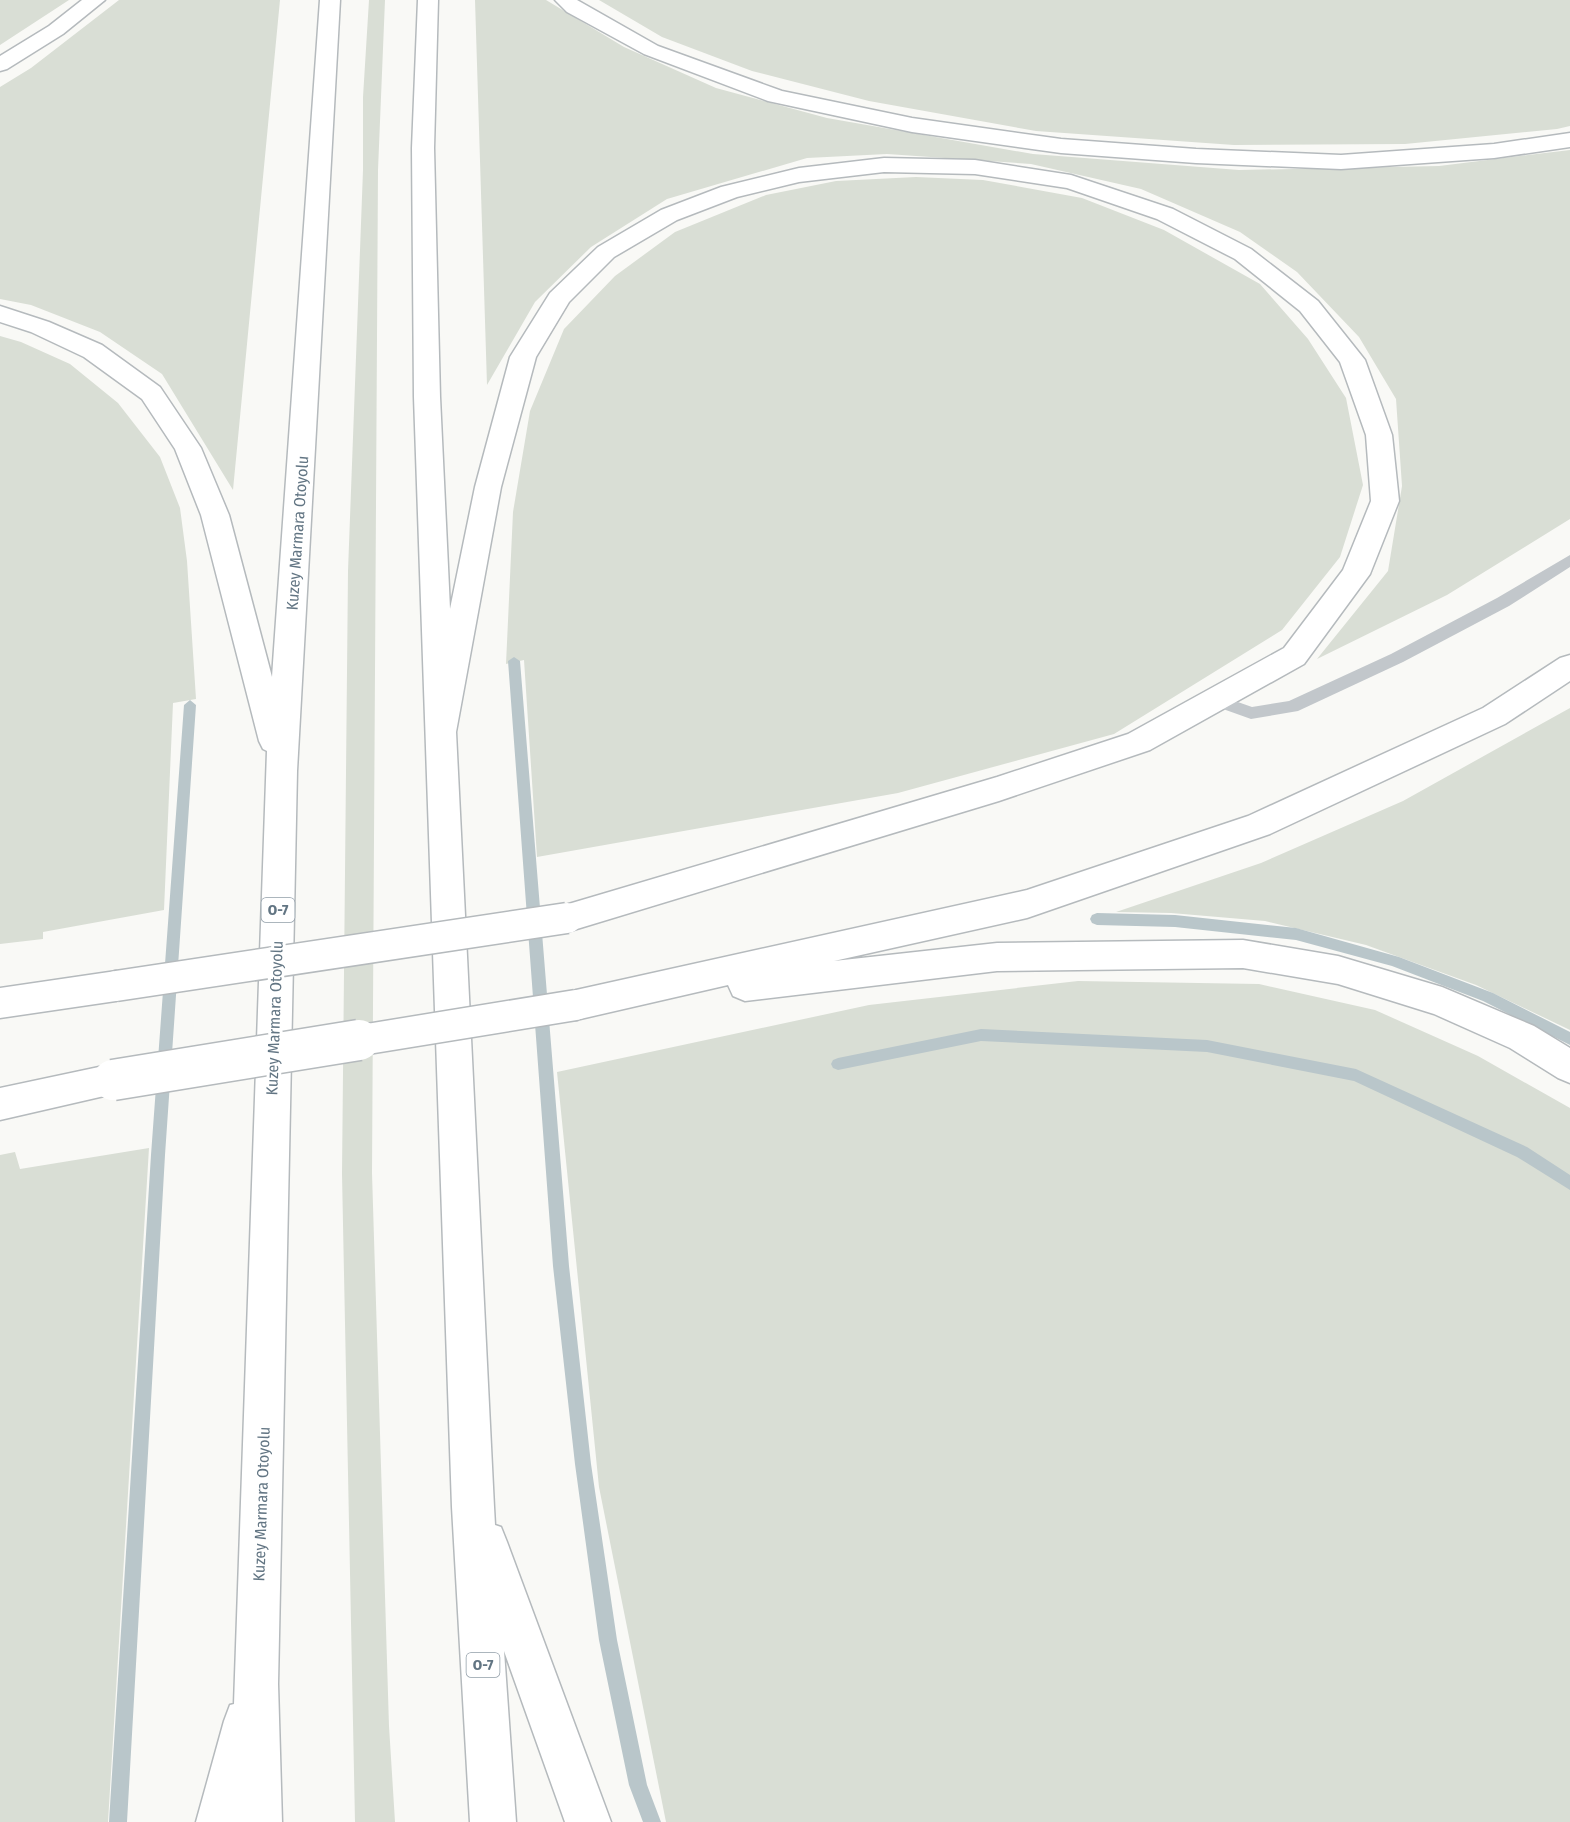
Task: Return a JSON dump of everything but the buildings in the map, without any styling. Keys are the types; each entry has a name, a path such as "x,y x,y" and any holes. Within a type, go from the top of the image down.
{"highway":[{"path":"0,65 56,30 95,0"},
{"name":"Kuzey Marmara Otoyolu","path":"259,1822 256,1684 281,771 330,0"},
{"name":"O-7","path":"428,0 423,148 427,397 473,1507 493,1822"},
{"path":"565,0 574,8 651,50 776,96 923,127 1061,146 1196,156 1341,162 1494,151 1570,140"},
{"path":"0,1003 567,918 999,789 1139,742 1294,656 1356,574 1385,501 1378,435 1352,360 1309,306 1243,255 1165,214 1071,182 975,167 884,165 800,175 729,192 669,215 606,252 559,298 523,357 488,487 441,732"},
{"path":"0,314 40,327 93,351 151,393 188,448 215,515 281,771"},
{"path":"576,1005 1027,904 1260,825 1494,716 1570,666"},
{"path":"0,1097 576,1005 997,957 1243,954 1338,970 1442,1002 1521,1037 1570,1067"},
{"path":"0,993 116,986"},
{"path":"0,1104 113,1080"},
{"path":"473,1507 588,1822"},
{"path":"219,1822 256,1684"}],"lane":[{"path":"1215,700 1251,713 1292,707 1397,658 1494,607 1570,560"}],"shaded area":[{"path":"0,0 69,0 0,45"},
{"path":"119,0 280,0 233,490 162,374 100,332 31,305 0,299 0,87 31,68"},
{"path":"369,0 385,0 378,170 372,1173 389,1726 395,1822 355,1822 342,1174 348,571 363,170 363,97"},
{"path":"475,0 546,0 624,47 716,88 827,118 1033,154 1239,170 1439,166 1570,150 1570,519 1447,595 1317,659 1388,571 1402,486 1396,399 1359,337 1297,272 1240,232 1141,189 1031,164 887,154 807,158 667,199 591,247 535,302 487,385"},
{"path":"599,0 1570,0 1570,126 1405,144 1234,145 1036,131 869,101 752,71 662,37"},
{"path":"916,177 983,180 1082,198 1164,230 1260,284 1308,339 1346,398 1363,485 1340,557 1282,630 1114,734 898,793 537,857 524,660 506,664 513,512 530,411 564,329 615,276 675,232 766,195 836,181"},
{"path":"0,336 21,342 70,364 118,403 160,457 180,508 187,561 196,699 173,703 164,910 43,932 43,939 0,944"},
{"path":"1570,708 1570,1030 1476,985 1366,945 1265,921 1171,913 1116,912 1261,863 1403,801"},
{"path":"1078,981 1259,984 1375,1010 1478,1056 1570,1108 1570,1822 666,1822 599,1487 557,1072 869,1005"},
{"path":"149,1148 108,1822 0,1822 0,1155 15,1152 20,1169"}],"waterway":[{"path":"514,661 561,1266 583,1464 608,1640 638,1785 652,1822"},
{"path":"118,1822 158,1155 190,705"},
{"path":"1097,919 1175,921 1296,934 1394,961 1488,997 1570,1039"},
{"path":"838,1064 981,1035 1207,1046 1356,1075 1522,1152 1570,1183"}]}
